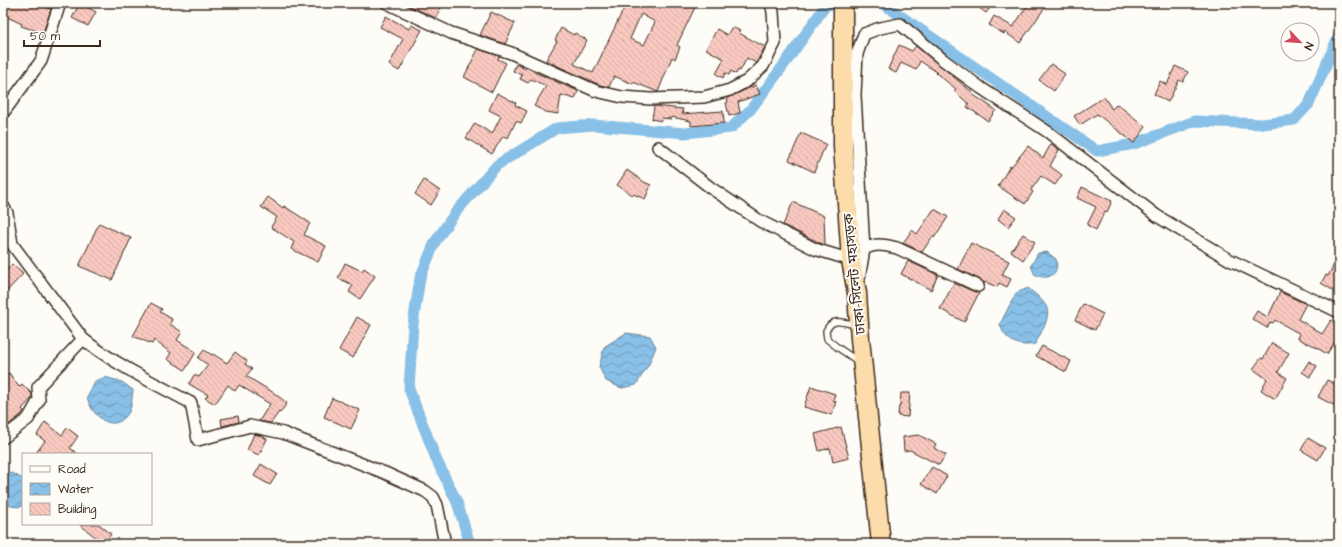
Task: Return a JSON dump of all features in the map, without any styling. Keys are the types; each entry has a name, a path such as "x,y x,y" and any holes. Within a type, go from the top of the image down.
{"highway":[{"name":"ঢাকা-সিলেট মহাসড়ক","path":"843,3 843,146 857,255 857,293 862,364 881,544"}],"street":[{"path":"3,113 41,61 60,3"},
{"path":"387,3 451,33 511,53 596,90 622,97 651,99 704,97 730,90 747,81 763,66 775,43 771,3"},
{"path":"857,255 856,54 864,34 880,28 900,24 942,59 981,88 1048,132 1157,216 1230,260 1339,312"},
{"path":"658,147 710,188 760,221 815,249 857,255 873,245 884,245 897,248 978,286"},
{"path":"3,206 7,213 12,244 83,339 140,375 191,403 198,440 250,426 283,434 385,473 425,491 433,497 438,505 445,544"},
{"path":"3,438 28,419 39,400 38,387 83,339"}],"lane":[{"path":"859,326 836,321 832,323 826,331 827,339 837,348 862,364"}],"water":[{"path":"1047,252 1056,259 1056,269 1055,272 1049,277 1040,277 1035,275 1031,266 1038,253"},
{"path":"1028,288 1044,303 1048,315 1045,325 1035,344 1023,345 1013,342 1008,338 1002,330 1000,324 1016,293"},
{"path":"626,333 650,336 656,347 649,364 636,385 622,388 606,381 599,367 604,347"},
{"path":"105,377 122,382 133,390 129,412 125,418 115,423 110,423 100,418 88,402 87,397 95,381"},
{"path":"12,473 22,478 22,506 8,505 3,502 3,475"}],"building":[{"path":"5,3 49,3 47,8 51,9 43,33 21,26 22,24 3,15 3,6"},
{"path":"80,3 96,12 88,26 72,18"},
{"path":"403,3 443,3 436,18"},
{"path":"630,3 697,3 677,45 680,47 675,59 672,57 658,92 614,76 609,87 600,85 546,60 557,41 555,40 561,28 574,35 575,33 587,40 574,64 593,73 624,8 626,9","holes":["641,14 655,22 644,45 630,39"]},
{"path":"973,3 994,3 986,13"},
{"path":"1029,3 1048,3 1020,43 1005,32 1004,34 989,25 994,16 1013,27"},
{"path":"491,12 515,23 505,44 480,35"},
{"path":"386,16 409,29 411,25 422,30 399,71 389,65 403,39 380,27"},
{"path":"732,27 740,31 739,33 765,47 756,63 747,58 740,71 738,70 736,74 731,71 729,75 725,73 723,78 716,74 724,59 706,49 717,29 727,35"},
{"path":"899,45 912,51 916,46 973,93 972,94 996,110 988,121 967,107 969,104 954,91 956,89 936,73 937,72 920,61 916,70 901,63 896,73 888,69"},
{"path":"478,49 499,56 498,59 506,63 492,92 464,77"},
{"path":"516,64 525,69 526,67 578,91 575,99 561,95 558,114 546,112 534,106 546,86 531,79 528,83 520,79 522,75 513,71"},
{"path":"1051,64 1065,74 1054,91 1039,80"},
{"path":"1175,66 1188,72 1183,82 1179,80 1168,102 1154,94 1160,81 1167,85"},
{"path":"756,85 760,94 738,102 740,113 729,116 726,103 728,102 727,98"},
{"path":"497,93 516,103 515,105 527,111 521,123 516,121 508,138 503,136 492,154 466,138 475,123 492,134 501,116 489,110"},
{"path":"1104,97 1112,109 1117,104 1146,127 1134,143 1097,114 1080,125 1074,116"},
{"path":"654,106 683,109 682,114 723,111 724,123 691,126 691,121 671,117 671,119 662,118 661,121 652,119"},
{"path":"801,133 826,144 814,172 789,160"},
{"path":"1051,144 1059,150 1050,166 1062,175 1055,185 1041,176 1031,190 1033,192 1025,204 998,186 1010,166 1011,167 1028,146 1043,158"},
{"path":"627,170 651,185 645,199 633,194 632,195 617,185"},
{"path":"424,180 440,191 431,205 415,194"},
{"path":"1082,187 1112,201 1107,212 1105,211 1096,230 1087,225 1096,207 1077,198"},
{"path":"268,197 283,208 284,206 310,223 304,235 326,246 318,262 291,249 294,242 271,227 277,217 261,207"},
{"path":"793,202 824,216 825,245 783,225"},
{"path":"934,209 948,217 934,238 933,236 922,252 903,243 912,230 917,234"},
{"path":"1004,209 1016,217 1008,227 998,219"},
{"path":"99,223 131,238 112,280 79,266"},
{"path":"1023,234 1035,242 1023,260 1011,251"},
{"path":"971,243 1009,261 1002,275 1011,279 1007,287 999,283 997,287 985,282 984,284 981,280 958,269"},
{"path":"1339,255 1339,294 1321,283 1326,275 1328,276"},
{"path":"908,261 938,275 931,290 901,274"},
{"path":"345,263 362,271 364,268 375,276 360,299 349,292 353,285 338,278"},
{"path":"12,264 23,274 7,291 3,287 3,274"},
{"path":"954,283 979,293 964,322 940,309"},
{"path":"1280,292 1306,304 1298,319 1322,334 1331,320 1339,326 1339,346 1334,343 1327,354 1298,338 1300,334 1275,320 1273,323 1270,322 1267,328 1252,319 1257,311 1268,317"},
{"path":"151,303 162,309 160,312 172,319 170,324 182,332 177,340 196,352 185,370 167,359 171,353 154,340 152,344 133,336"},
{"path":"1083,304 1103,314 1095,330 1075,320"},
{"path":"357,317 371,325 353,358 339,350"},
{"path":"1272,343 1289,353 1278,372 1287,378 1275,399 1261,390 1267,379 1253,369 1261,358 1263,359"},
{"path":"1042,346 1071,361 1066,372 1036,356"},
{"path":"204,350 227,363 235,352 247,361 245,364 252,369 246,376 274,393 287,403 271,423 259,421 270,404 239,385 235,391 228,385 215,404 205,398 208,395 189,384 194,375 199,377 208,365 198,358"},
{"path":"1309,361 1317,366 1310,377 1302,372"},
{"path":"9,373 19,387 22,384 32,394 32,398 22,409 24,411 21,415 3,429 3,408 8,401 3,398 3,377"},
{"path":"1327,380 1339,386 1339,408 1318,397"},
{"path":"811,386 835,394 833,400 836,401 832,415 804,407"},
{"path":"901,393 910,393 908,417 898,416"},
{"path":"332,398 360,410 351,429 324,417"},
{"path":"238,416 239,422 222,426 221,419"},
{"path":"45,422 62,435 67,428 78,436 70,448 77,453 36,453 45,441 37,435"},
{"path":"841,427 849,458 833,462 830,448 819,451 815,434"},
{"path":"254,434 267,439 259,455 247,450"},
{"path":"919,435 936,444 934,448 946,455 939,465 910,450 904,451 903,437"},
{"path":"1308,438 1325,448 1318,460 1301,450"},
{"path":"261,464 277,474 270,485 254,476"},
{"path":"932,467 947,476 937,494 921,484"},
{"path":"80,525 100,525 111,534 104,544"}],"waterway":[{"path":"470,544 457,502 437,461 409,389 413,324 420,278 435,242 455,213 497,165 557,128 594,125 685,133 731,128 751,109 826,5 841,3"},
{"path":"882,3 1097,151 1134,144 1195,121 1263,124 1294,120 1309,104 1339,35"}]}
